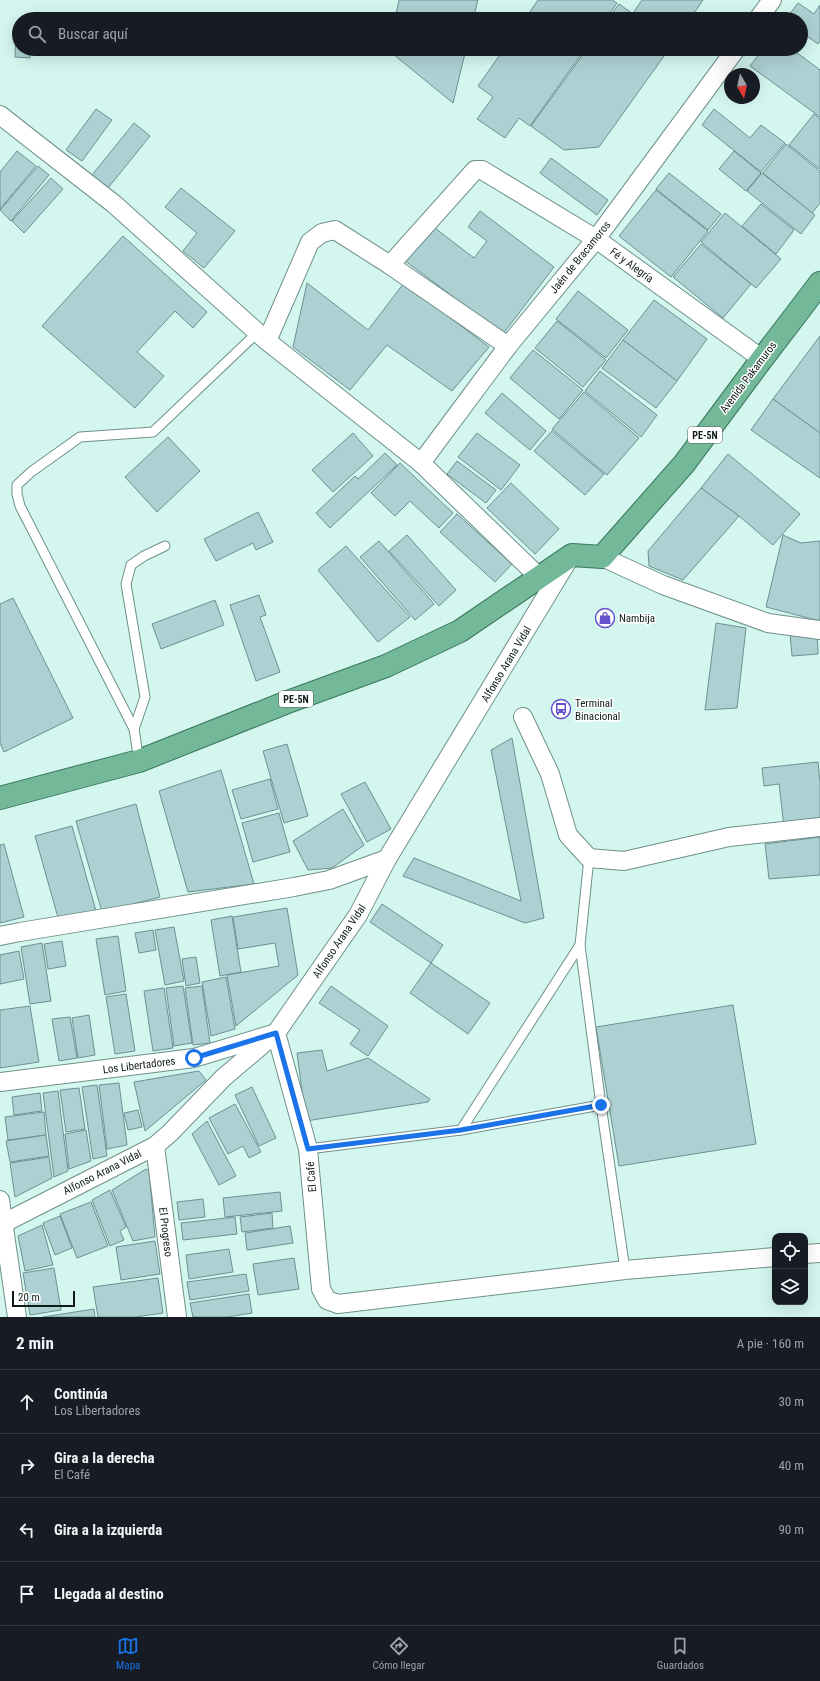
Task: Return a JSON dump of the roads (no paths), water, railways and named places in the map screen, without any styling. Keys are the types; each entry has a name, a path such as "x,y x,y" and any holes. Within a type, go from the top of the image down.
{"highway":[{"name":"Avenida Pakamuros","path":"602,556 684,464 820,283"},
{"path":"572,555 602,556"},
{"name":"PE-5N","path":"0,798 139,761 285,703 386,666 460,631 572,555"}],"street":[{"path":"763,12 772,0"},
{"name":"Jaén de Bracamoros","path":"421,463 508,346 596,239 731,56"},
{"path":"3,121 114,204 262,337 421,463 539,577"},
{"name":"Fé y Alegría","path":"390,265 475,170 482,170 596,239 762,359"},
{"path":"262,337 310,242 322,233 335,230 390,265 508,346"},
{"name":"Alfonso Arana Vidal","path":"2,1224 79,1183 155,1146 170,1133 223,1078 276,1033 358,915 387,859 572,555"},
{"path":"602,556 663,585 768,623 820,630"},
{"path":"523,717 550,774 568,835 589,858 624,860 729,837 820,827"},
{"path":"0,936 294,887 329,880 387,859"},
{"name":"Los Libertadores","path":"0,1082 194,1058 276,1033"},
{"name":"El Café","path":"276,1033 308,1149 321,1289 327,1300 338,1304 625,1270"},
{"name":"El Progreso","path":"155,1146 176,1317"},
{"path":"0,1200 2,1224 17,1317"},
{"path":"808,1254 820,1253"},
{"path":"625,1270 772,1257"}],"lane":[{"path":"139,761 134,729 20,506 16,494 17,485 31,472 80,437 153,432 262,337"},
{"path":"134,729 145,697 126,584 131,565 144,556 165,546"},
{"path":"589,858 580,945 625,1270"},
{"path":"461,1130 580,945"},
{"path":"308,1149 461,1130 601,1105"}],"place":[{"name":"Nambija","path":"605,618"},
{"name":"Terminal Binacional","path":"561,709"}]}
